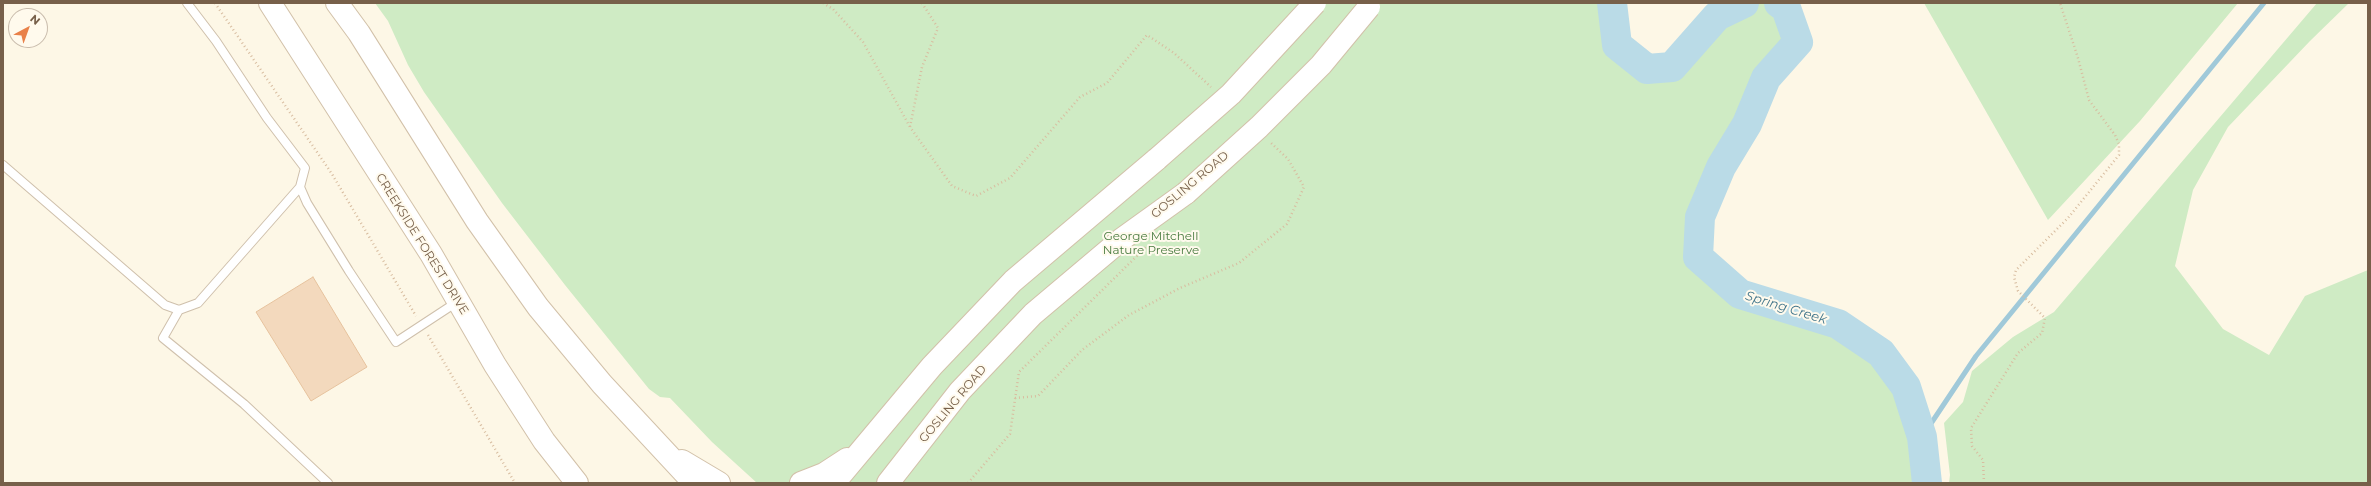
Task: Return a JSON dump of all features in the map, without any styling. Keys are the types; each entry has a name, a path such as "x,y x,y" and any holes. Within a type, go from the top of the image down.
{"main road":[{"name":"CREEKSIDE FOREST DRIVE","path":"270,3 431,254 495,365 544,441 577,483"},
{"path":"337,3 359,33 477,221 538,307 602,384 665,450 694,483"},
{"path":"834,483 932,366 1013,281 1231,94 1315,3"},
{"name":"GOSLING ROAD","path":"888,483 960,391 1033,314 1122,239 1186,193 1259,127 1321,65 1373,3"},
{"path":"801,483 824,474 864,447"},
{"path":"665,450 719,483"}],"lane":[{"path":"3,165 165,306 179,310 198,303 300,187 305,168 266,118 216,41 187,3"},
{"path":"300,187 307,203 337,252 396,342 458,301"},
{"path":"179,310 162,338 244,404 328,483"}],"path":[{"path":"216,3 332,174 515,483"},
{"path":"823,3 833,9 863,42 910,127 952,186 976,196 1010,178 1080,97 1107,83 1147,35 1174,53 1214,90"},
{"path":"910,127 922,67 938,28 922,3"},
{"path":"1984,483 1983,460 1972,446 1971,428 1992,398 2018,353 2042,333 2044,318 2018,291 2014,277 2016,270 2068,218 2119,155 2119,144 2115,135 2089,100 2078,58 2060,3"},
{"path":"1015,398 1038,396 1082,350 1129,315 1180,288 1239,263 1287,224 1304,187 1288,159 1265,138"},
{"path":"968,483 1010,434 1019,372 1152,242"}],"green space":[{"name":"George Mitchell Nature Preserve","path":"375,3 1612,3 1617,45 1647,69 1672,67 1717,16 1744,3 1779,3 1786,8 1798,42 1766,78 1747,124 1721,167 1700,217 1698,257 1740,294 1838,324 1881,353 1906,387 1922,437 1927,483 757,483 712,442 670,398 660,397 649,389 565,285 502,203 424,92 408,65 388,21"},
{"path":"1924,3 2238,3 2140,121 2048,220"},
{"path":"2317,3 2349,3 2310,41 2228,127 2193,190 2175,266 2223,329 2269,355 2305,296 2368,270 2368,483 1949,483 1950,475 1944,423 1963,402 1972,371 2013,337 2054,312"}],"building":[{"path":"313,277 367,367 311,401 256,312"}],"waterway":[{"name":"Spring Creek","path":"1612,3 1617,45 1647,69 1672,67 1717,16 1744,3"},
{"name":"Spring Creek","path":"1779,3 1786,8 1798,42 1766,78 1747,124 1721,167 1700,217 1698,257 1740,294 1838,324 1881,353 1906,387 1922,437 1927,483"},
{"path":"1922,437 1976,356 2264,3"}]}
